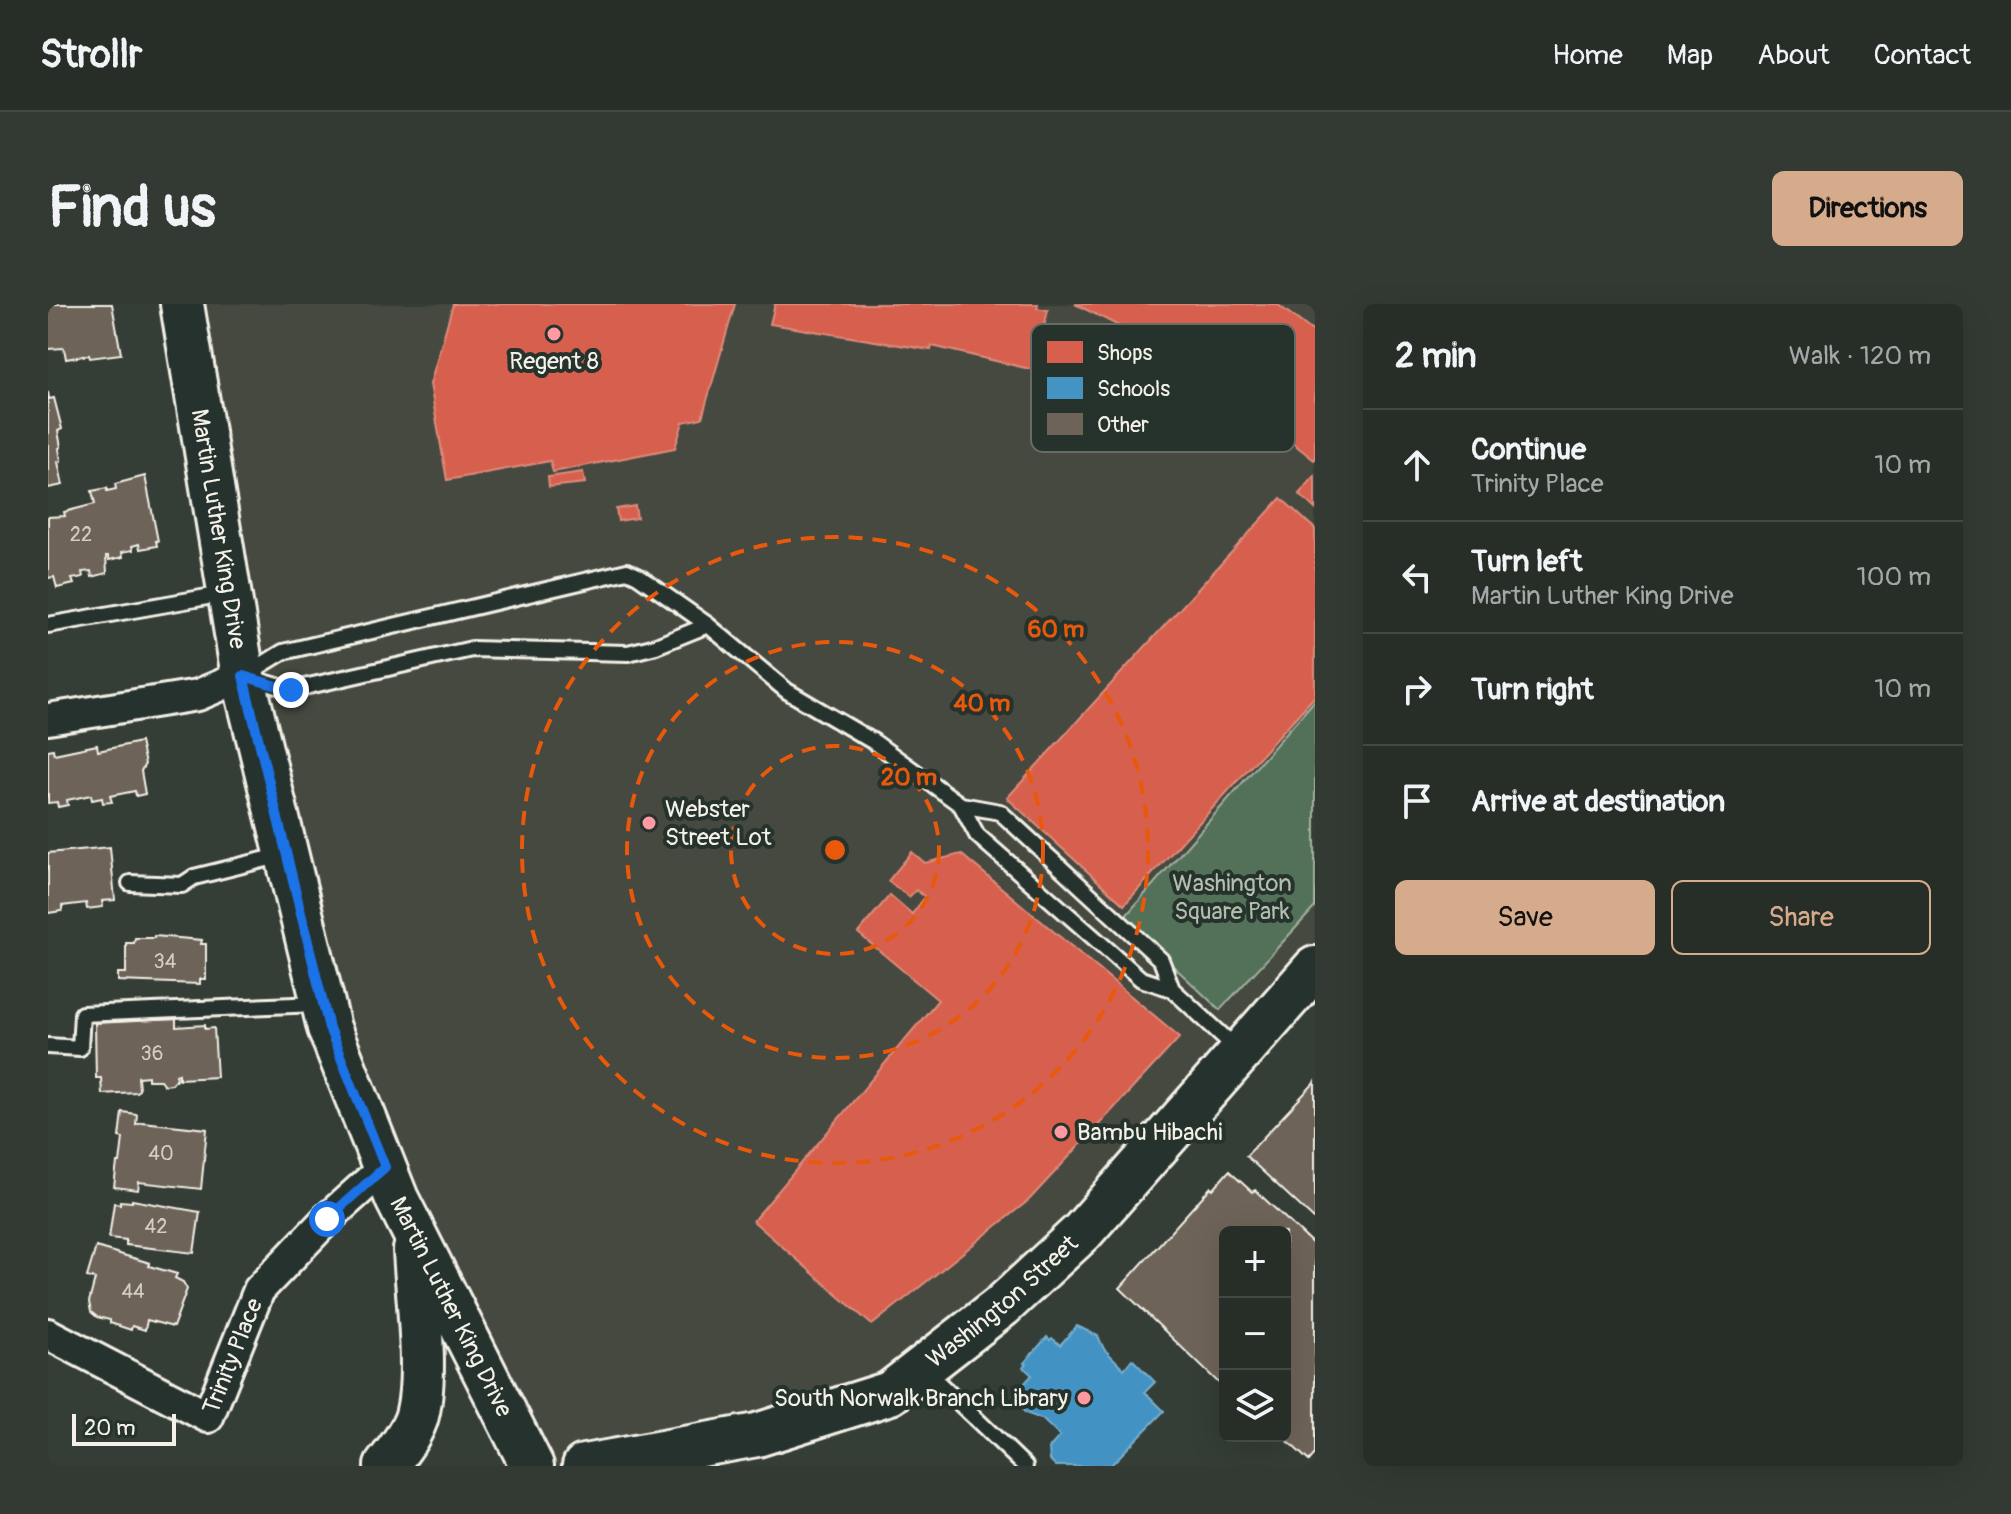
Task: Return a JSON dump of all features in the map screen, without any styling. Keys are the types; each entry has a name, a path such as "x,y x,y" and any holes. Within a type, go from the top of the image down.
{"main road":[{"name":"Martin Luther King Drive","path":"182,304 243,676 329,1028 414,1232 532,1466"},
{"name":"Washington Street","path":"584,1466 757,1435 890,1393 1002,1306 1082,1232 1315,968"},
{"path":"386,1466 415,1422 420,1404 422,1380 414,1232"}],"street":[{"path":"48,719 198,695 243,676"},
{"name":"Trinity Place","path":"48,1334 208,1417 259,1290 318,1228 385,1167"}],"lane":[{"path":"243,676 283,652 627,571 708,625 787,691 874,742 961,805 1000,812 1161,960 1172,989"},
{"path":"48,625 229,594"},
{"path":"243,676 291,690 472,649 628,653 656,646 708,625"},
{"path":"961,805 977,835 1141,979 1172,989 1241,1052"},
{"path":"130,883 182,885 194,877 287,854"},
{"path":"48,1046 80,1048 82,1014 323,1004"},
{"path":"923,1368 1025,1466"}],"shaded area":[{"path":"182,304 1315,304 1315,968 1082,1232 890,1393 584,1466 532,1466 329,1028"}],"green space":[{"name":"Washington Square Park","path":"1315,700 1315,907 1220,1010 1123,919"}],"building: Shops":[{"path":"453,304 735,304 702,418 683,422 675,448 553,472 550,461 447,480 430,384"},
{"path":"775,304 1038,304 1037,308 1048,310 1045,324 1031,324 1031,369 932,346 931,350 770,324"},
{"path":"1075,304 1277,304 1315,333 1315,459 1295,445 1295,324 1115,324"},
{"path":"583,472 585,483 549,487 548,477"},
{"path":"1315,476 1315,509 1299,494"},
{"path":"1281,498 1315,529 1315,696 1124,905 1007,798"},
{"path":"635,506 637,518 618,521 616,509"},
{"path":"912,852 925,863 961,854 1180,1037 1029,1200 872,1325 753,1221 938,1000 858,933 890,895 912,914 925,897 916,890 909,897 888,881"}],"building: Schools":[{"name":"South Norwalk Branch Library","path":"1077,1326 1098,1336 1104,1349 1124,1369 1132,1359 1155,1382 1145,1392 1164,1411 1112,1466 1056,1466 1050,1460 1049,1448 1060,1436 1042,1419 1025,1413 1014,1395 1032,1375 1023,1367 1024,1363 1047,1337 1060,1345"}],"building: Other":[{"path":"48,304 112,304 121,354 66,359 64,348 48,349"},
{"path":"48,392 49,399 54,398 62,429 58,431 61,461 58,462 63,485 48,488"},
{"path":"145,476 157,546 140,549 139,544 132,546 133,550 122,552 123,557 109,560 106,556 107,573 92,577 91,571 82,572 83,577 72,579 74,584 57,588 54,577 48,578 48,517 65,516 64,512 95,504 92,491 116,489 115,484"},
{"path":"140,742 145,764 141,771 145,794 136,796 135,791 110,796 112,802 103,803 102,798 92,800 91,795 67,800 68,805 58,807 57,802 48,803 48,750 53,749 54,754 97,745 98,751"},
{"path":"110,847 115,900 102,901 103,907 87,909 86,903 62,906 62,911 48,913 48,853"},
{"path":"154,936 202,940 201,944 206,944 206,979 200,979 200,984 118,981 118,973 126,973 126,943 134,943 135,938"},
{"path":"176,1019 176,1027 205,1025 205,1029 214,1028 217,1077 179,1079 179,1074 172,1084 164,1085 160,1080 148,1080 148,1076 138,1077 139,1090 136,1092 102,1094 101,1078 96,1078 95,1023"},
{"path":"1315,1082 1315,1220 1246,1156"},
{"path":"122,1112 137,1114 136,1124 142,1122 207,1129 201,1189 139,1182 138,1190 114,1187 123,1138 119,1137"},
{"path":"1229,1171 1252,1192 1255,1190 1315,1246 1315,1454 1309,1461 1288,1442 1291,1442 1291,1226 1219,1226 1219,1383 1120,1288 1211,1187 1213,1189"},
{"path":"132,1200 200,1212 194,1253 126,1245 126,1240 109,1238 114,1203"},
{"path":"96,1247 177,1274 175,1278 183,1282 187,1289 173,1327 147,1320 145,1330 132,1326 131,1330 91,1312 89,1302 95,1279 87,1277"}],"place":[{"name":"Regent 8","path":"554,334"},
{"name":"Webster Street Lot","path":"649,823"},
{"name":"Bambu Hibachi","path":"1061,1132"},
{"name":"South Norwalk Branch Library","path":"1084,1398"}],"route":[{"path":"291,690 243,676 329,1028 385,1167 327,1219"}]}
